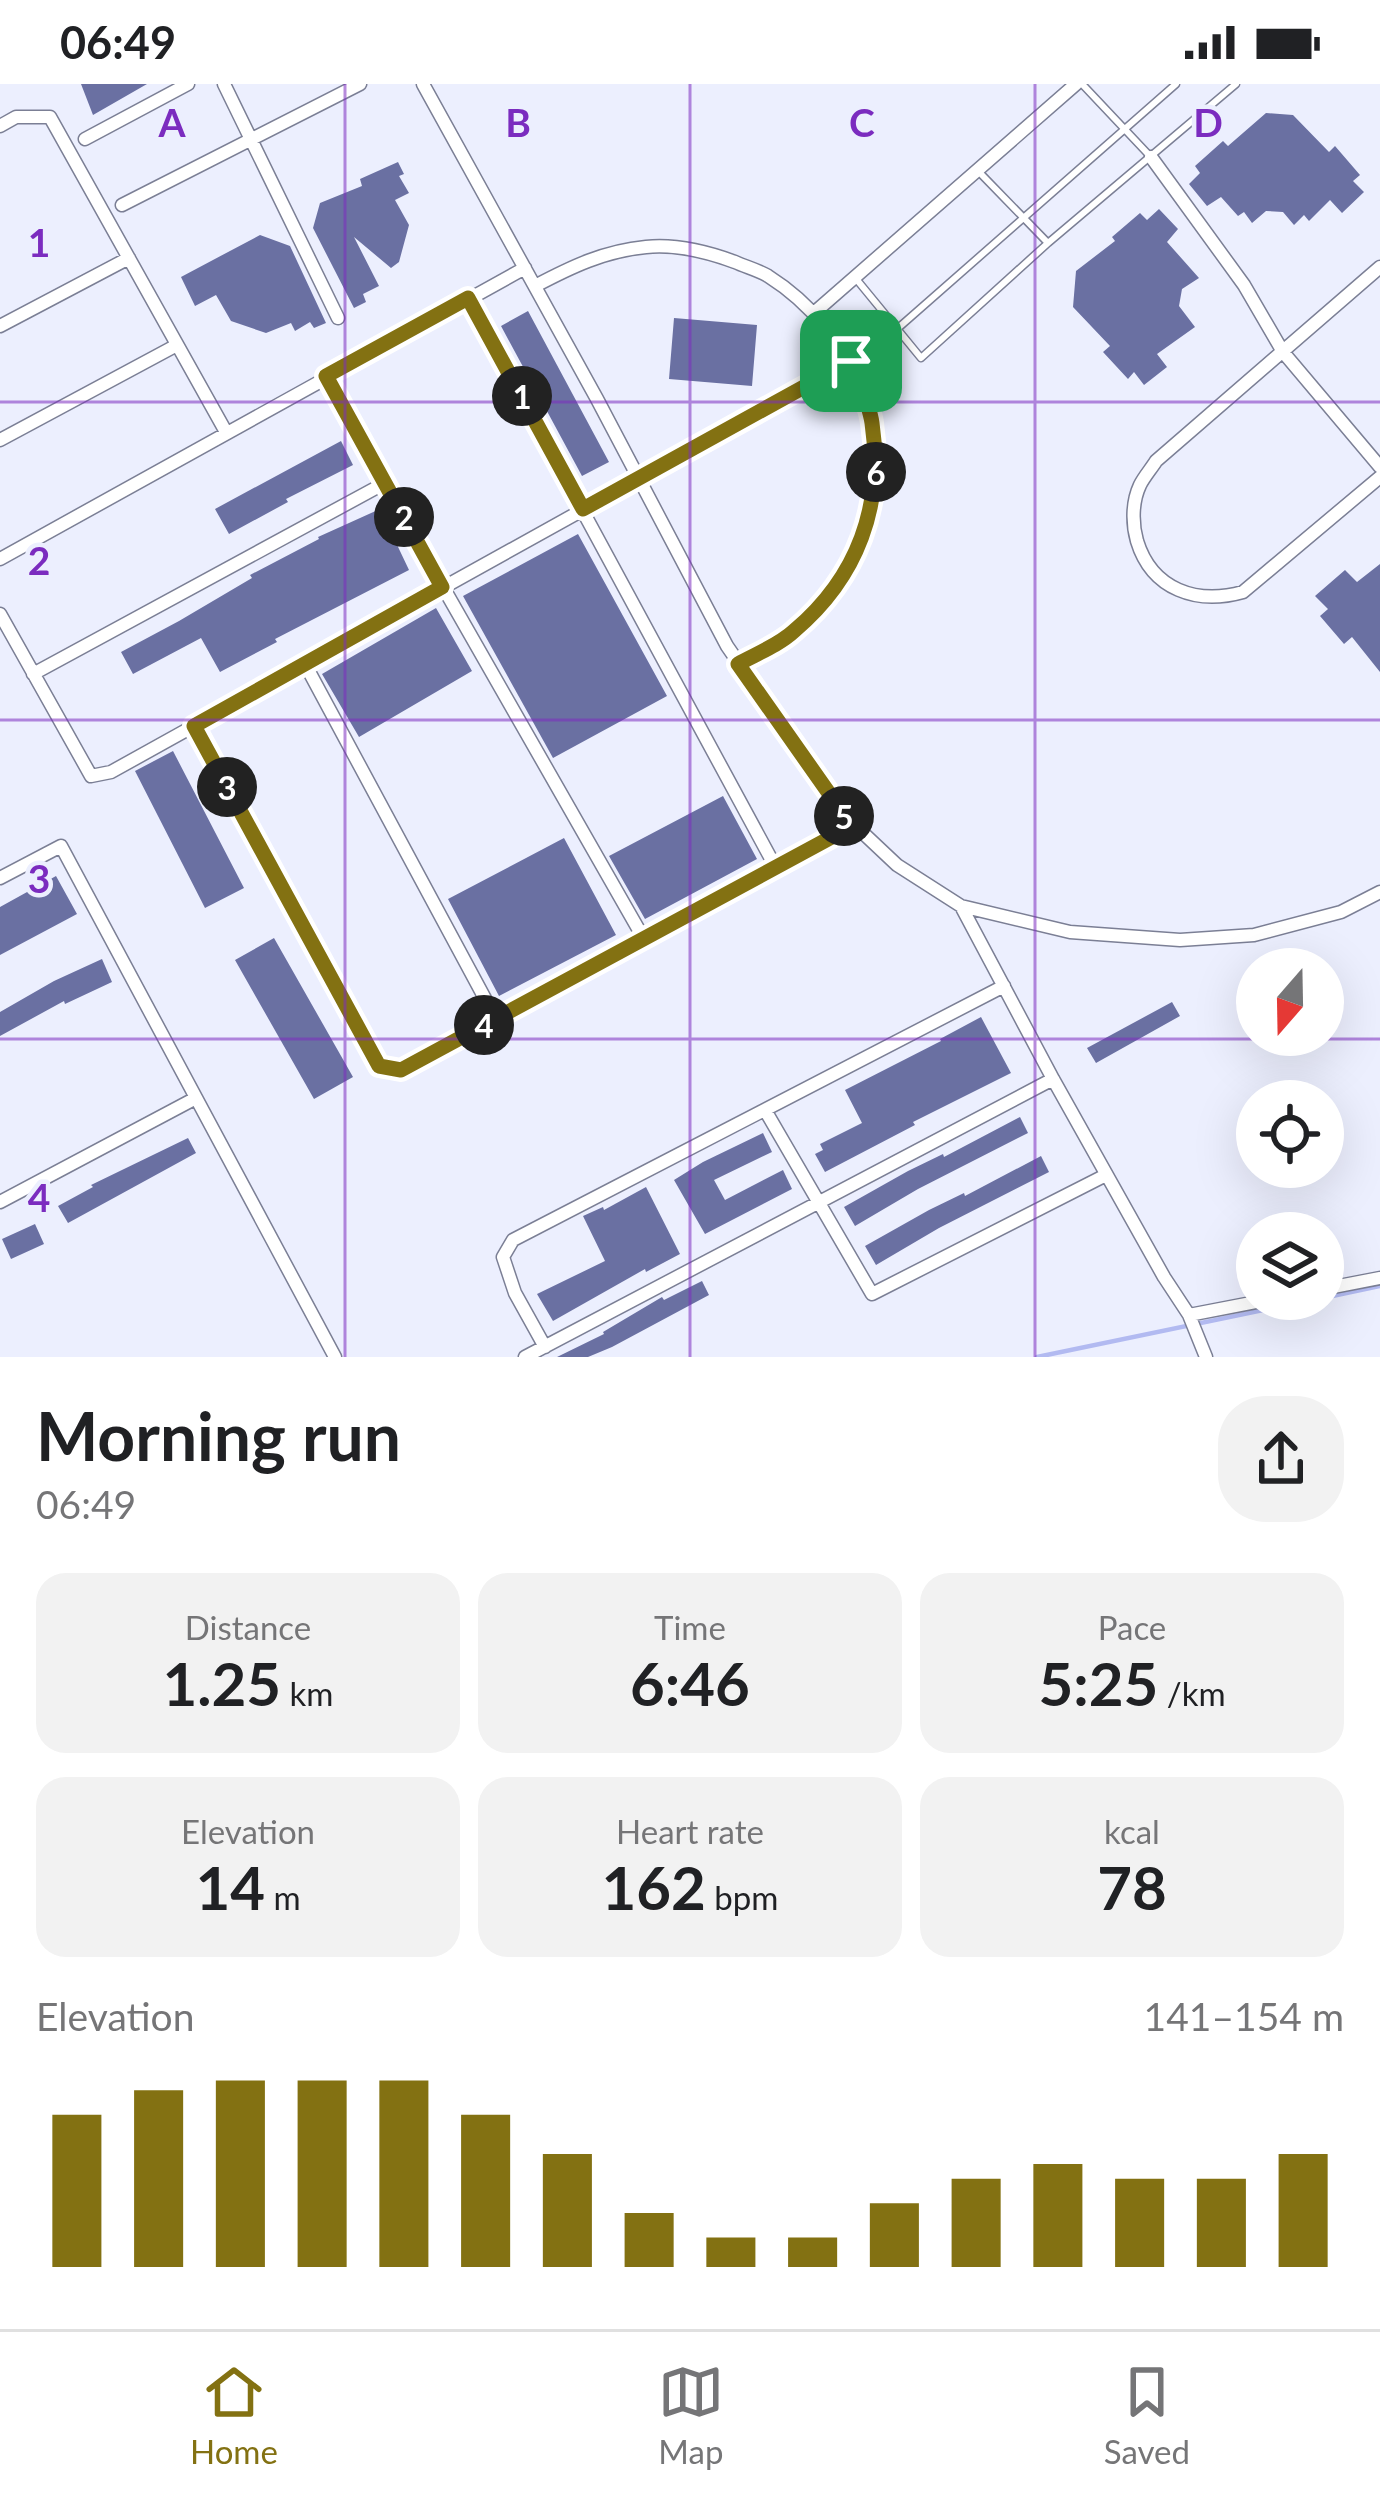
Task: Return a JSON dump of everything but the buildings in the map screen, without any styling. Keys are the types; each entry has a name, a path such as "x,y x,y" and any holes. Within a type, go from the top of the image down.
{"street":[{"path":"85,139 188,84"},
{"path":"224,84 338,318"},
{"path":"122,205 360,84"},
{"path":"423,84 738,664 845,816 897,865 961,906 1070,932 1180,940 1254,935 1341,912 1380,892"},
{"path":"814,312 1079,84"},
{"path":"0,126 16,117 50,117 226,432"},
{"path":"1151,157 1244,285 1283,352 1380,467"},
{"path":"535,286 589,258 649,247 710,252 766,275 814,312 851,361 872,418 876,479 863,538 834,592 791,634 738,664"},
{"path":"0,326 129,258"},
{"path":"1380,267 1156,461 1136,498 1133,526 1142,557 1162,582 1218,599 1243,592 1380,477"},
{"path":"0,559 525,268"},
{"path":"468,298 776,868"},
{"path":"0,440 177,345"},
{"path":"0,614 91,776 111,772 851,361"},
{"path":"326,376 644,939"},
{"path":"34,674 385,483"},
{"path":"305,664 496,1019"},
{"path":"194,726 379,1066 401,1070 854,825"},
{"path":"0,878 61,846 335,1357"},
{"path":"961,906 1194,1326 1206,1357"},
{"path":"544,1347 515,1293 503,1257 513,1240 1004,986"},
{"path":"525,1357 1053,1079"},
{"path":"0,1202 196,1098"},
{"path":"765,1110 872,1294 1106,1174"},
{"path":"1344,1285 1380,1278"},
{"path":"1194,1326 1236,1311"}],"lane":[{"path":"1079,84 1151,157"},
{"path":"897,329 1176,84"},
{"path":"855,277 921,358 1236,84"},
{"path":"977,170 1048,243"}],"waterway":[{"path":"1344,1294 1380,1286"},
{"path":"1037,1357 1236,1316"}],"route":[{"path":"468,298 583,509 851,361 872,418 876,479 863,538 834,592 791,634 738,664 854,825 401,1070 379,1066 194,726 442,587 326,376 468,298"}]}
